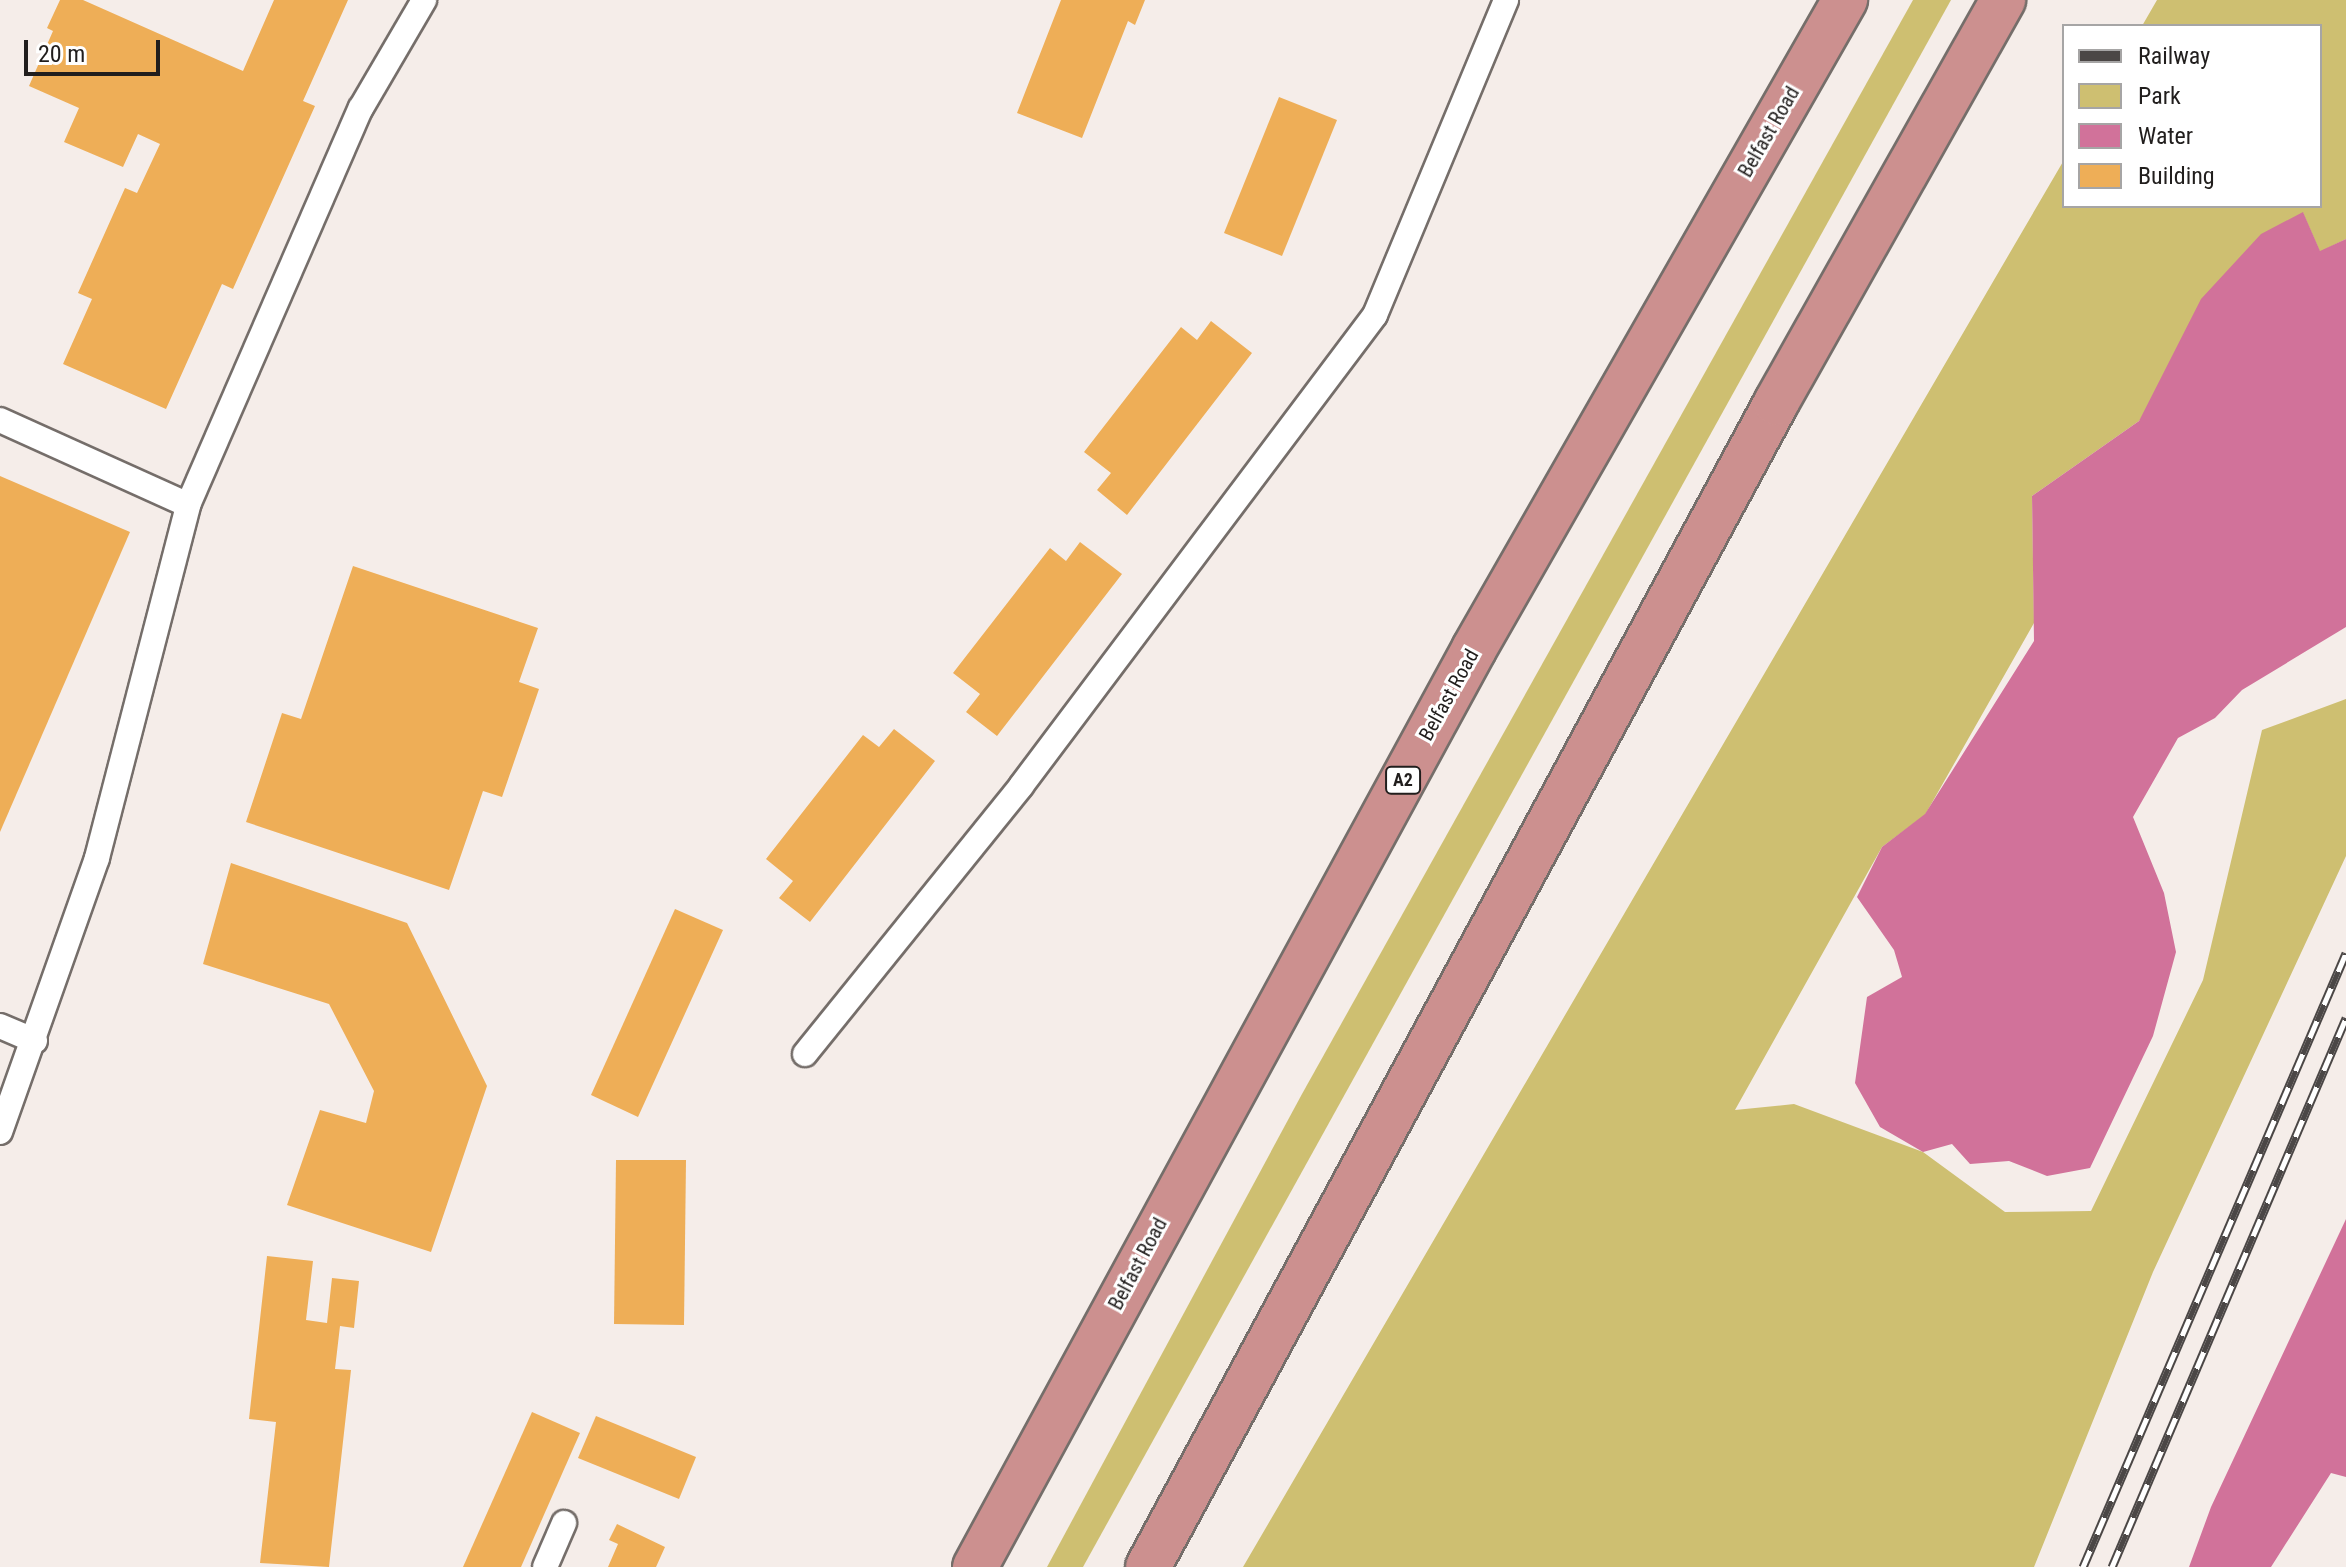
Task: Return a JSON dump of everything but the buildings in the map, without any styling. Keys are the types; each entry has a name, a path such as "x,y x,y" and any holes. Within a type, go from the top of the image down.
{"highway":[{"name":"Belfast Road","path":"975,1567 1474,649 1845,0"},
{"path":"1148,1567 1776,403 2003,0"}],"lane":[{"path":"0,1132 35,1041 97,858 188,505 361,108 424,0"},
{"path":"805,1054 1021,786 1375,315 1506,0"},
{"path":"0,420 188,505"},
{"path":"0,1026 35,1041"},
{"path":"545,1567 564,1523"}],"green space":[{"path":"1913,0 1951,0 1083,1567 1047,1567 1302,1094"},
{"path":"2157,0 2346,0 2346,239 2320,252 2303,213 2139,421 2032,496 2034,623 1925,815 1882,847 1735,1110 1794,1104 1923,1152 2005,1212 2091,1211 2203,980 2262,730 2346,699 2346,856 2153,1272 2034,1567 1243,1567 2062,163 2062,208 2322,208 2322,24 2143,24"}],"water":[{"path":"2303,212 2320,251 2346,239 2346,627 2242,690 2215,718 2178,738 2133,817 2164,893 2176,952 2153,1036 2090,1168 2047,1176 2009,1161 1970,1164 1952,1144 1923,1152 1880,1127 1855,1083 1867,997 1902,977 1894,950 1857,897 1882,847 1925,814 2034,641 2032,496 2139,421 2201,299 2261,234"},
{"path":"2346,1219 2346,1477 2331,1473 2271,1567 2189,1567 2211,1507"}],"railway":[{"path":"2083,1567 2346,953"},
{"path":"2112,1567 2346,1018"}]}
